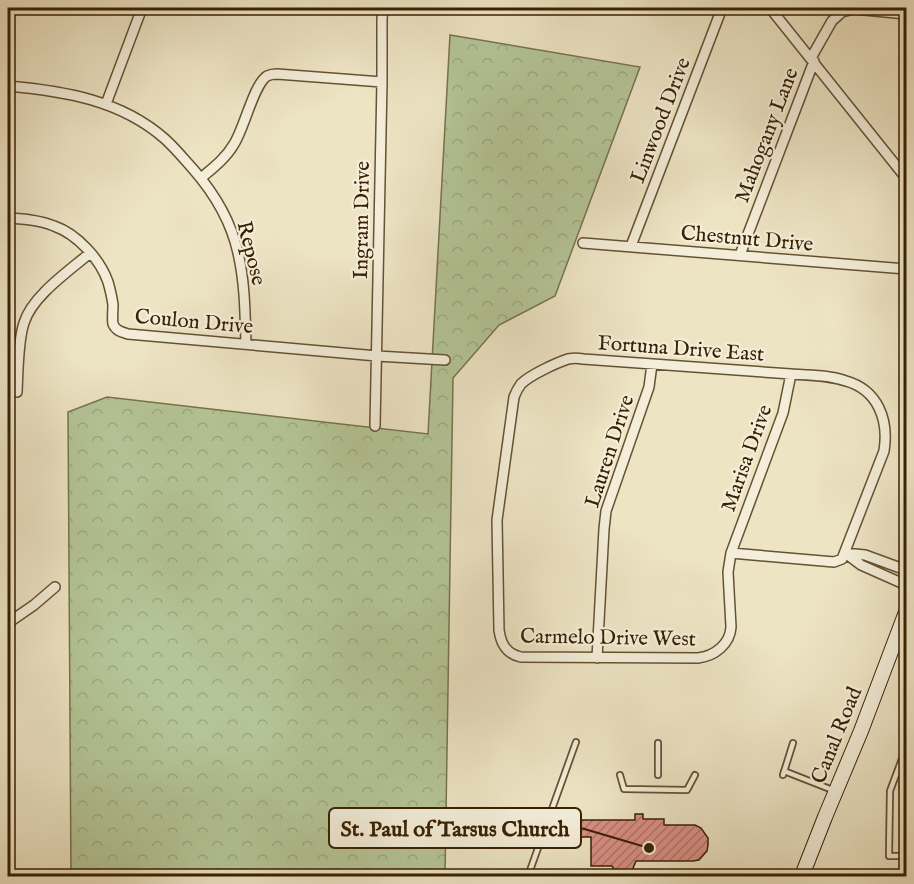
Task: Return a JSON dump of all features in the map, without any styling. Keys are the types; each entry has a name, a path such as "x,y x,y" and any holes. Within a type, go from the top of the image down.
{"street":[{"path":"106,104 142,8"},
{"name":"Linwood Drive","path":"631,246 722,8"},
{"path":"770,8 906,178"},
{"name":"Mahogany Lane","path":"740,255 813,59 831,21 842,12 854,9 906,14"},
{"name":"Ingram Drive","path":"375,426 383,11"},
{"path":"201,178 235,144 256,91 266,77 277,74 382,82"},
{"name":"Repose","path":"8,86 56,91 106,104 139,120 176,150 201,178 228,222 238,251 244,282 246,344"},
{"name":"Coulon Drive","path":"8,218 53,225 75,238 90,253 108,281 112,298 113,323 121,332 377,356 445,360"},
{"name":"Chestnut Drive","path":"584,243 906,269"},
{"path":"17,392 23,324 31,308 47,290 90,253"},
{"name":"Fortuna Drive East","path":"504,647 499,630 497,527 514,397 519,386 524,382 540,372 573,358 821,376 853,383 867,392 880,410 885,428 884,451 845,553"},
{"name":"Lauren Drive","path":"597,658 606,511 649,387 652,364"},
{"name":"Marisa Drive","path":"731,553 783,413 791,374"},
{"path":"731,553 834,562 842,559 845,553"},
{"name":"Carmelo Drive West","path":"504,647 512,654 521,657 698,658 708,656 718,651 731,632 728,572 731,553"},
{"path":"845,553 865,555 906,570"},
{"path":"845,553 861,566 906,585"},
{"path":"8,623 55,587"},
{"name":"Canal Road","path":"803,875 906,612"},
{"path":"8,821 8,828"}],"lane":[{"path":"528,876 576,742"},
{"path":"658,742 658,775"},
{"path":"793,743 784,773 836,792"},
{"path":"906,748 890,790 889,856 906,856"},
{"path":"620,775 624,789 687,790 695,775"}],"green space":[{"path":"450,35 640,67 555,296 499,325 453,378 445,876 71,876 68,412 107,397 428,434"}],"building":[{"path":"635,814 643,814 643,819 664,819 664,825 695,825 701,828 708,838 707,851 699,860 693,861 636,861 631,873 624,876 616,872 612,866 591,866 591,837 570,837 569,820 635,820"}],"place":[{"name":"St. Paul of Tarsus Church","path":"649,848"}]}
